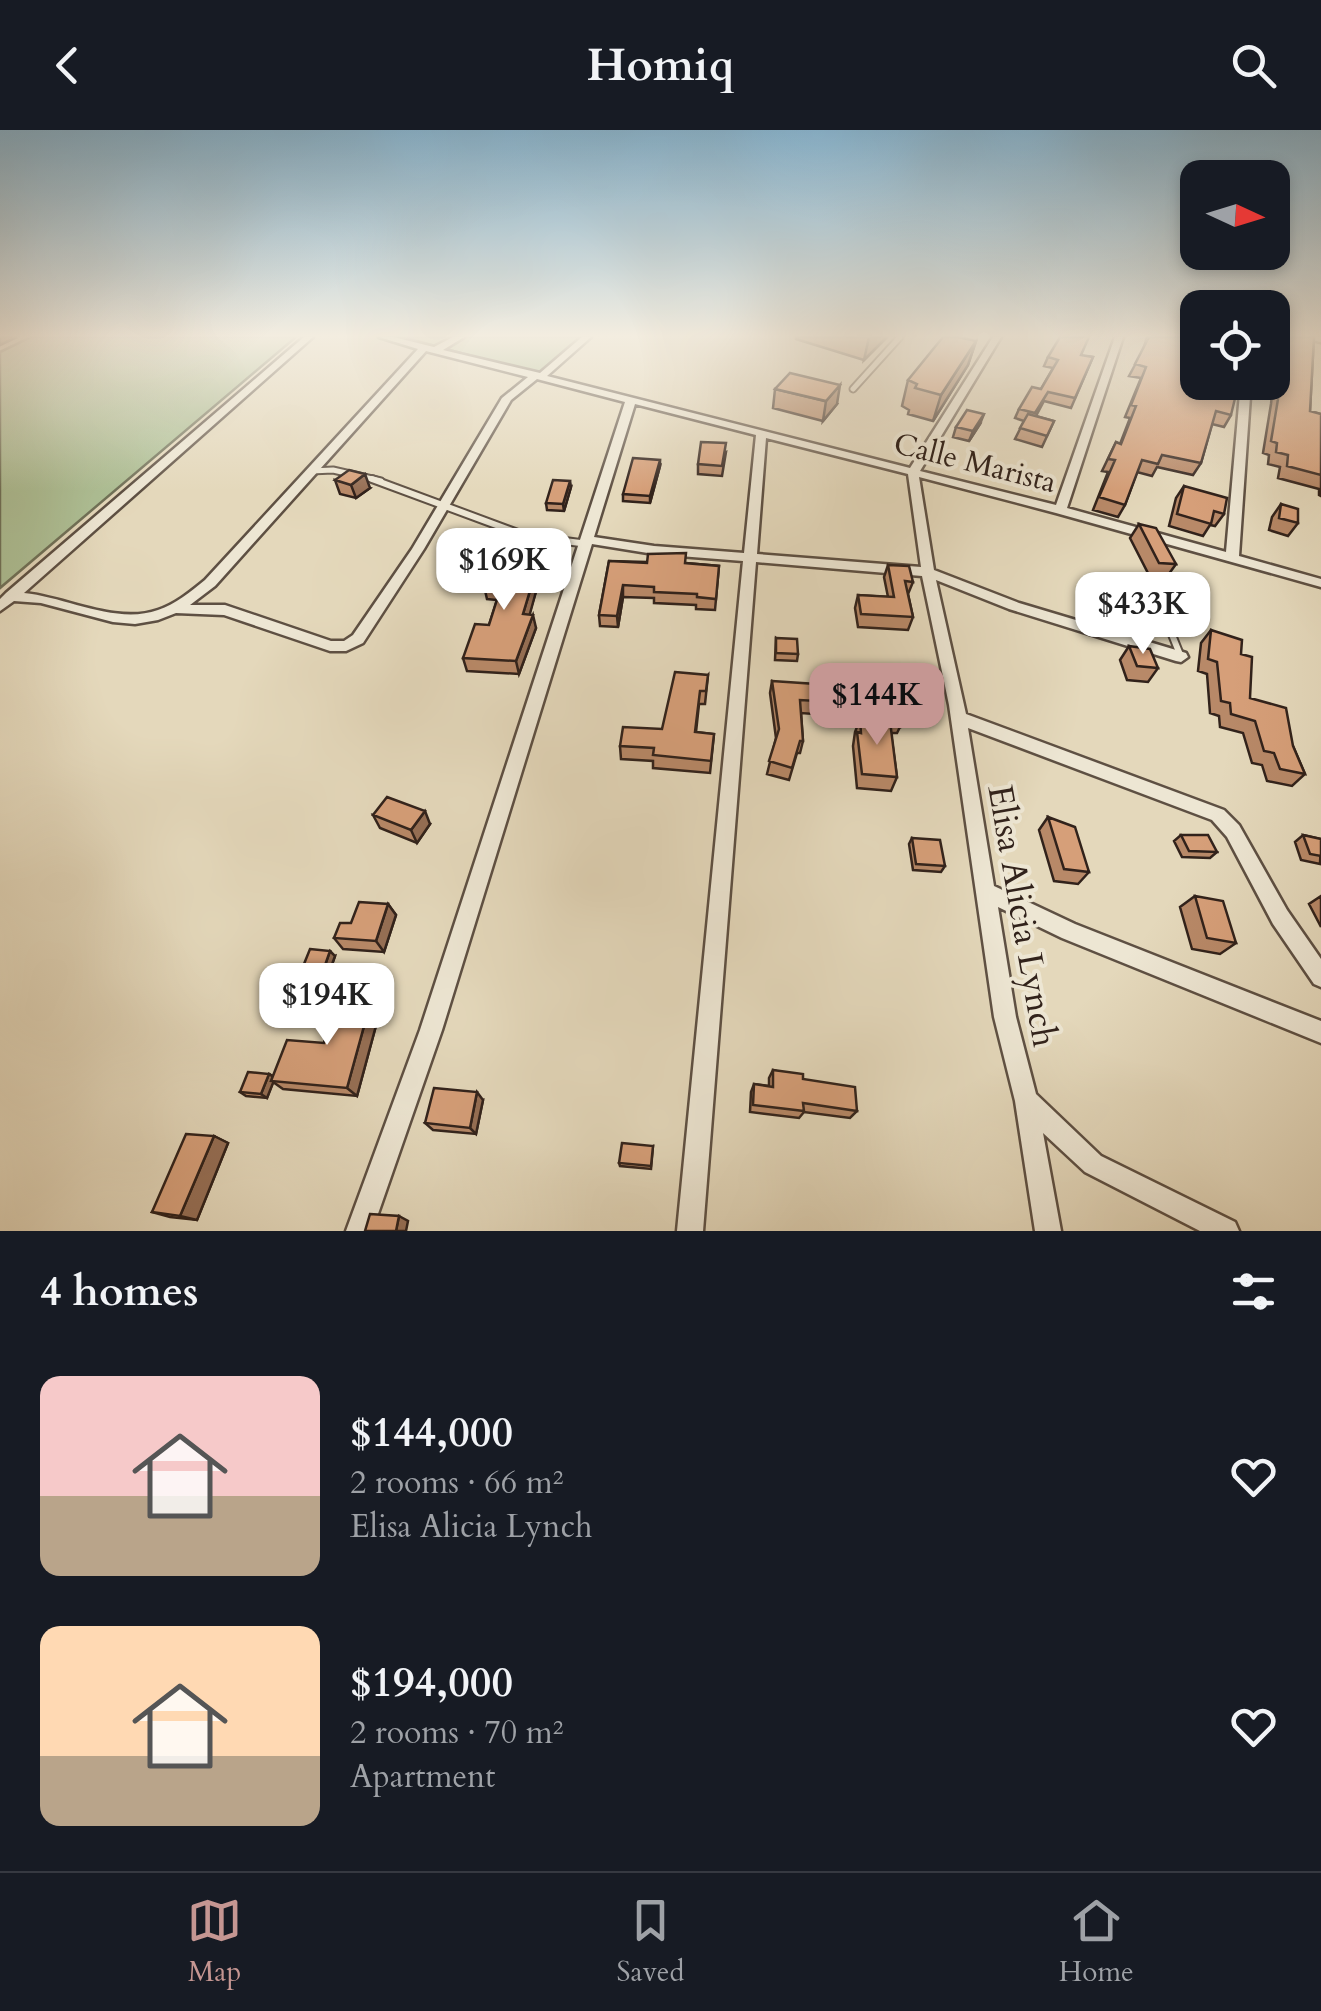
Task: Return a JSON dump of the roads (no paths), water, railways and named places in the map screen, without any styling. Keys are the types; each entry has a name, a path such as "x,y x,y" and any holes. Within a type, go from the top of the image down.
{"street":[{"path":"0,606 250,388"},
{"path":"176,610 210,582 391,388"},
{"path":"11,596 36,597 140,621 176,610 225,610 330,646 346,646 370,626 508,398 521,388"},
{"name":"Calle Marista","path":"586,388 1060,510 1321,584"},
{"path":"913,473 965,388"},
{"path":"1060,510 1101,388"},
{"path":"359,1231 431,1030 631,400"},
{"path":"1232,558 1245,400"},
{"path":"690,1231 761,432"},
{"name":"Elisa Alicia Lynch","path":"913,473 928,572 960,718 1005,1017 1026,1101 1048,1231"},
{"path":"589,542 928,572 1014,606 1181,657"},
{"path":"960,718 1218,815 1234,830 1280,917 1321,977"},
{"path":"986,892 1088,938 1321,1032"},
{"path":"1026,1101 1093,1164 1226,1231"}],"lane":[{"path":"310,471 341,469 525,535 589,542"},
{"path":"1160,605 1181,657"}]}
